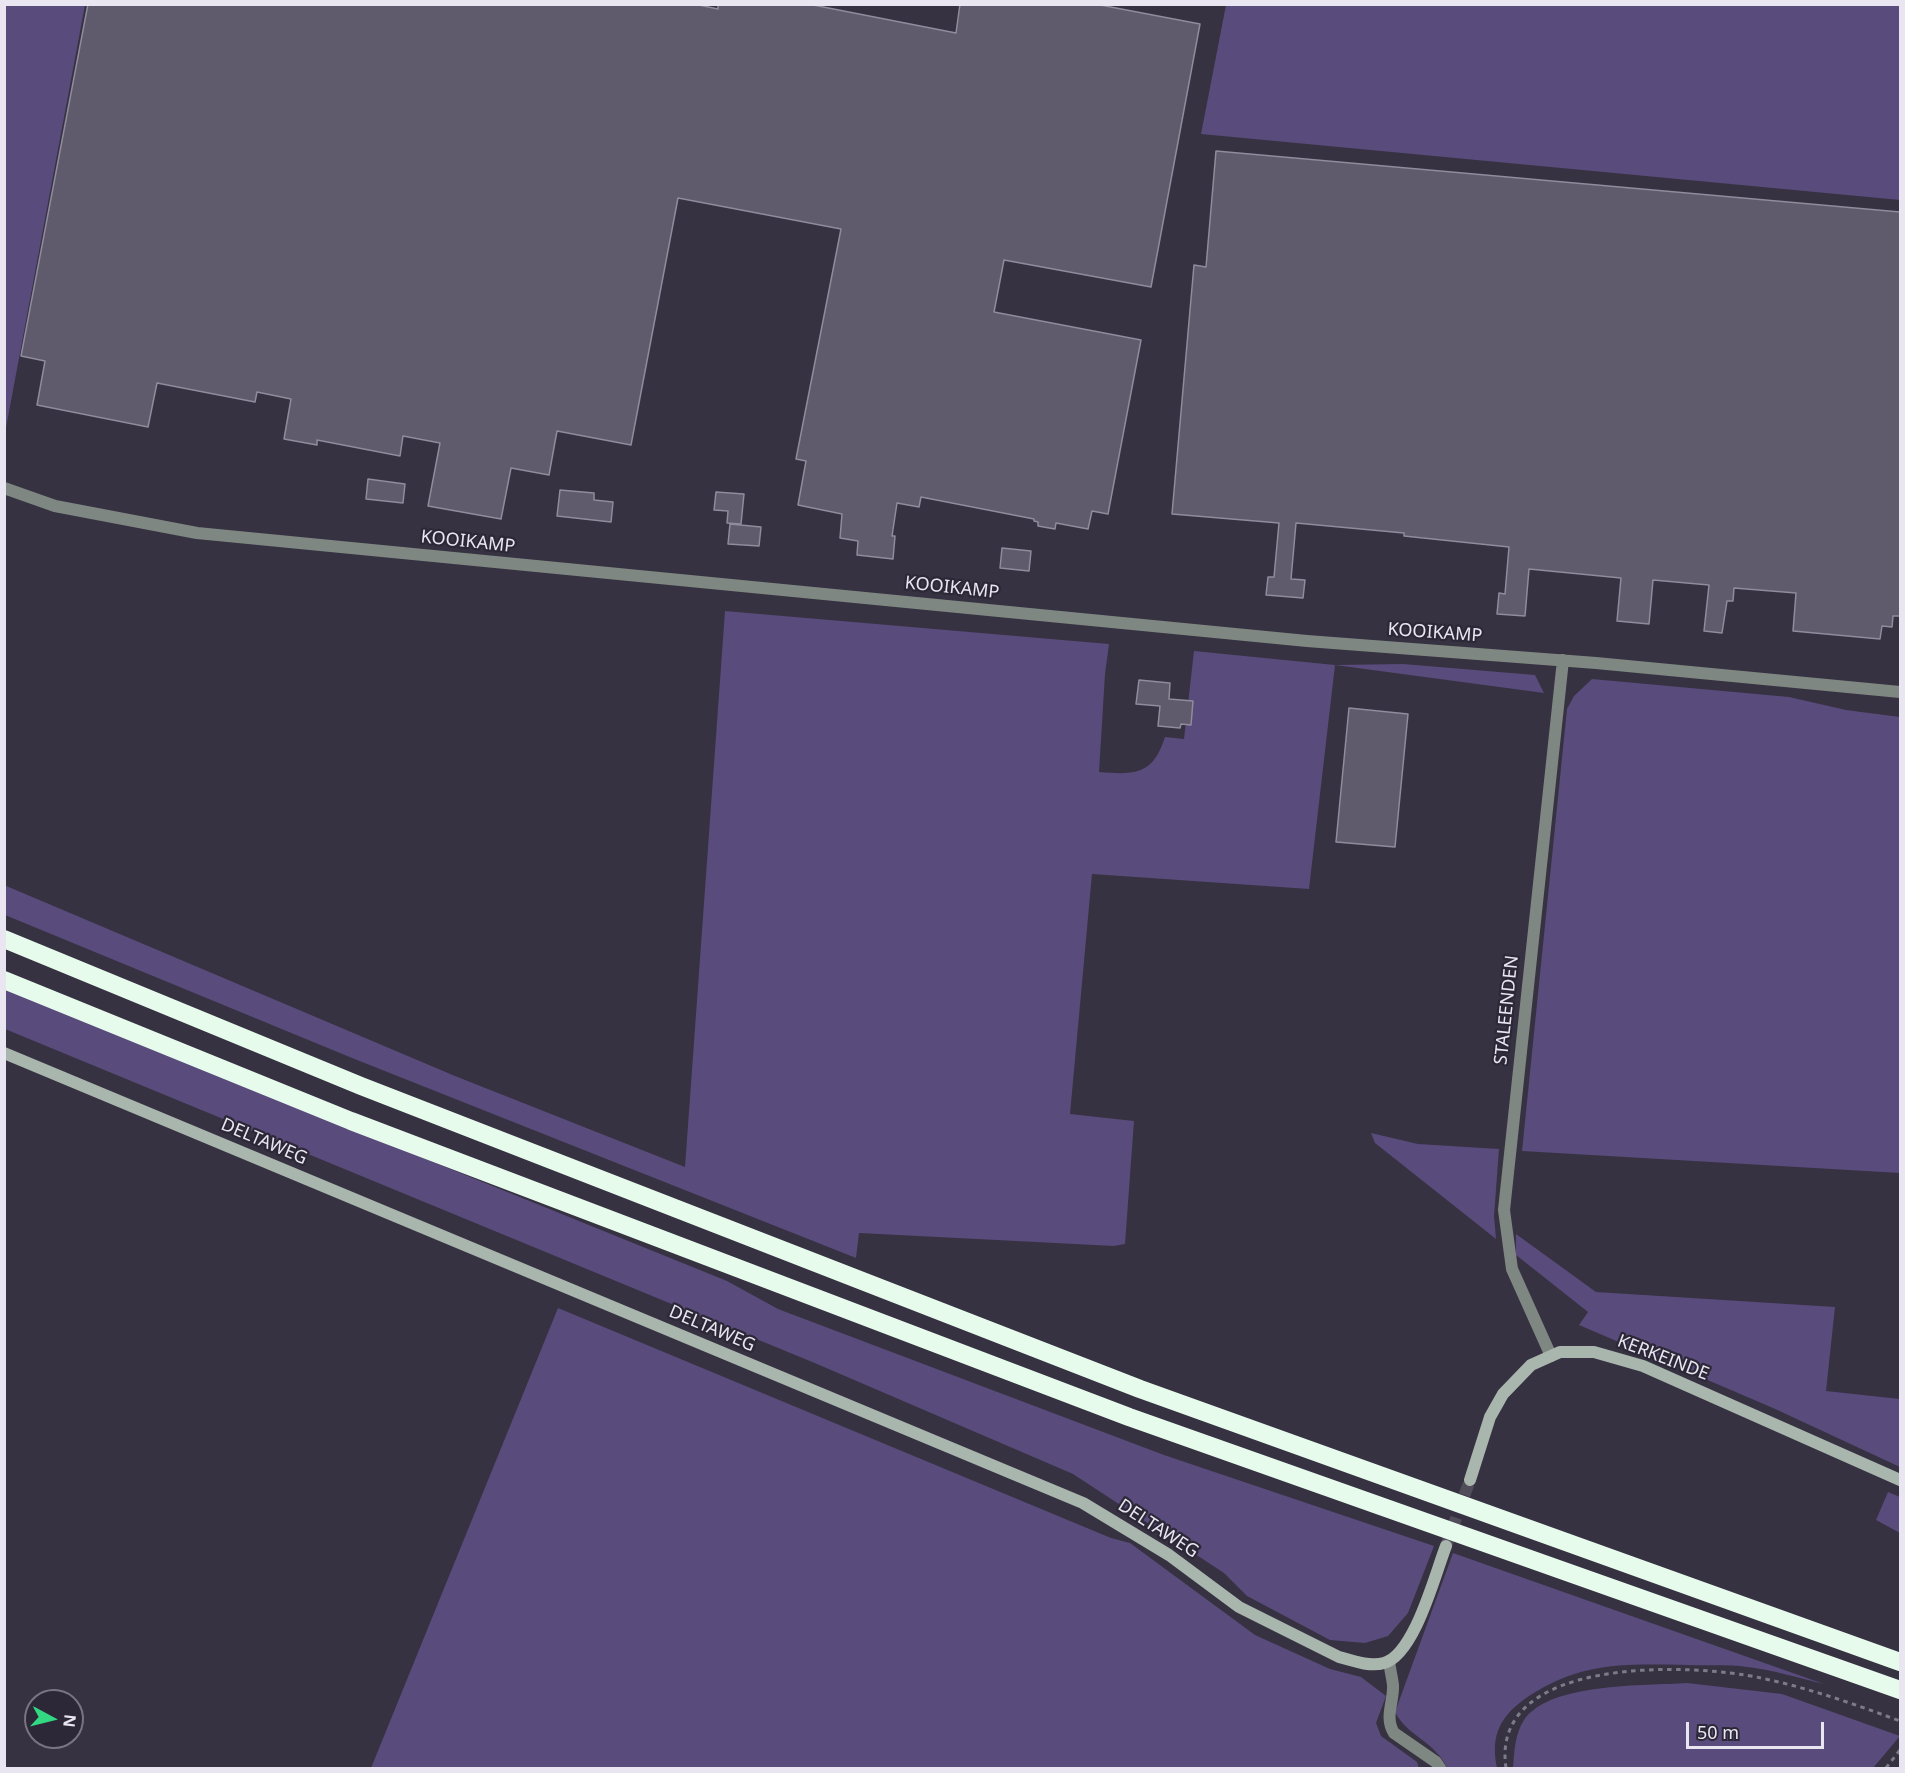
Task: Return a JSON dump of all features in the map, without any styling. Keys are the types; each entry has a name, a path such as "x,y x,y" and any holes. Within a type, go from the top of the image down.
{"highway":[{"path":"4,939 361,1086 1117,1381 1900,1662"},
{"path":"4,980 351,1121 1129,1417 1900,1690"}],"street":[{"name":"KOOIKAMP","path":"4,488 55,506 197,534 1307,641 1563,660 1900,692"},
{"name":"STALEENDEN","path":"1551,1356 1512,1269 1504,1210 1563,660"},
{"name":"DELTAWEG","path":"4,1053 1083,1503 1169,1555 1239,1607 1287,1632 1347,1660 1375,1664 1389,1661"},
{"name":"KERKEINDE","path":"1470,1480 1490,1417 1503,1394 1531,1365 1560,1352 1594,1352 1643,1366 1900,1480"},
{"path":"1440,1768 1436,1762 1394,1733 1390,1726 1393,1687 1389,1661 1402,1651 1411,1637 1446,1546"}],"path":[{"path":"1506,1768 1508,1734 1518,1716 1533,1700 1551,1689 1577,1679 1608,1674 1660,1670 1758,1677 1828,1695 1900,1721"},
{"path":"1886,1768 1900,1750"}],"shaded area":[{"path":"4,5 85,5 5,433"},
{"path":"1226,5 1900,5 1900,200 1201,134"},
{"path":"725,611 1109,644 1099,772 1123,773 1141,770 1155,759 1165,737 1184,739 1194,651 1335,665 1309,889 1092,874 1070,1114 1134,1121 1125,1244 1114,1246 859,1233 856,1258 352,1058 5,915 4,885 455,1076 685,1167"},
{"path":"1403,664 1535,675 1544,693 1335,665"},
{"path":"1592,679 1789,697 1846,710 1900,717 1900,1173 1522,1151 1567,709 1574,696"},
{"path":"4,988 727,1281 778,1309 1164,1455 1434,1546 1408,1613 1388,1636 1365,1643 1330,1640 1247,1596 1224,1573 1073,1474 817,1364 5,1029"},
{"path":"1371,1133 1418,1144 1499,1149 1494,1216 1496,1239 1375,1143"},
{"path":"1516,1234 1596,1292 1835,1307 1826,1391 1900,1399 1900,1467 1773,1408 1579,1325 1588,1312 1516,1255"},
{"path":"558,1308 1111,1538 1130,1543 1255,1635 1330,1669 1361,1677 1386,1696 1376,1723 1381,1736 1417,1762 1419,1768 371,1768"},
{"path":"1888,1492 1900,1497 1900,1533 1876,1520"},
{"path":"1453,1553 1824,1684 1766,1670 1732,1666 1645,1664 1587,1671 1568,1676 1549,1685 1529,1696 1511,1710 1497,1735 1495,1756 1497,1768 1447,1768 1436,1751 1407,1727 1395,1712"},
{"path":"1687,1683 1782,1694 1900,1736 1873,1768 1513,1768 1517,1737 1524,1720 1537,1708 1555,1699 1576,1692 1600,1688"}],"building":[{"path":"88,4 694,4 718,9 718,4 808,4 956,33 960,4 1095,4 1200,24 1151,287 1004,260 994,312 1141,340 1108,514 1092,511 1088,529 1056,523 1055,529 1038,526 1038,522 1034,519 921,497 919,507 897,503 892,536 895,536 893,559 857,555 858,541 840,538 842,514 798,505 806,461 796,459 841,229 678,198 631,445 557,431 549,475 511,468 501,519 428,506 440,443 403,436 400,456 317,440 317,445 284,439 291,399 257,392 255,402 157,383 148,427 37,405 45,361 21,356"},
{"path":"1216,151 1900,212 1900,616 1893,616 1892,627 1882,626 1880,639 1793,631 1796,593 1734,588 1733,601 1727,601 1722,633 1704,631 1709,585 1653,580 1649,624 1617,621 1621,578 1529,569 1525,616 1497,614 1499,593 1505,594 1509,547 1404,536 1404,533 1296,523 1291,579 1305,580 1303,598 1266,595 1268,577 1274,577 1279,523 1172,514 1194,265 1206,267"},
{"path":"368,479 405,484 403,503 366,499"},
{"path":"560,490 594,493 594,500 613,502 611,522 557,516"},
{"path":"716,492 744,494 741,524 727,523 728,511 714,510"},
{"path":"730,524 761,527 759,546 728,544"},
{"path":"1002,548 1031,551 1029,571 1000,568"},
{"path":"1139,680 1170,683 1169,699 1193,701 1191,725 1181,724 1180,728 1158,726 1160,706 1136,704"},
{"path":"1349,708 1408,714 1395,847 1336,842"}],"tunnel":[{"path":"1446,1546 1470,1480"}]}
